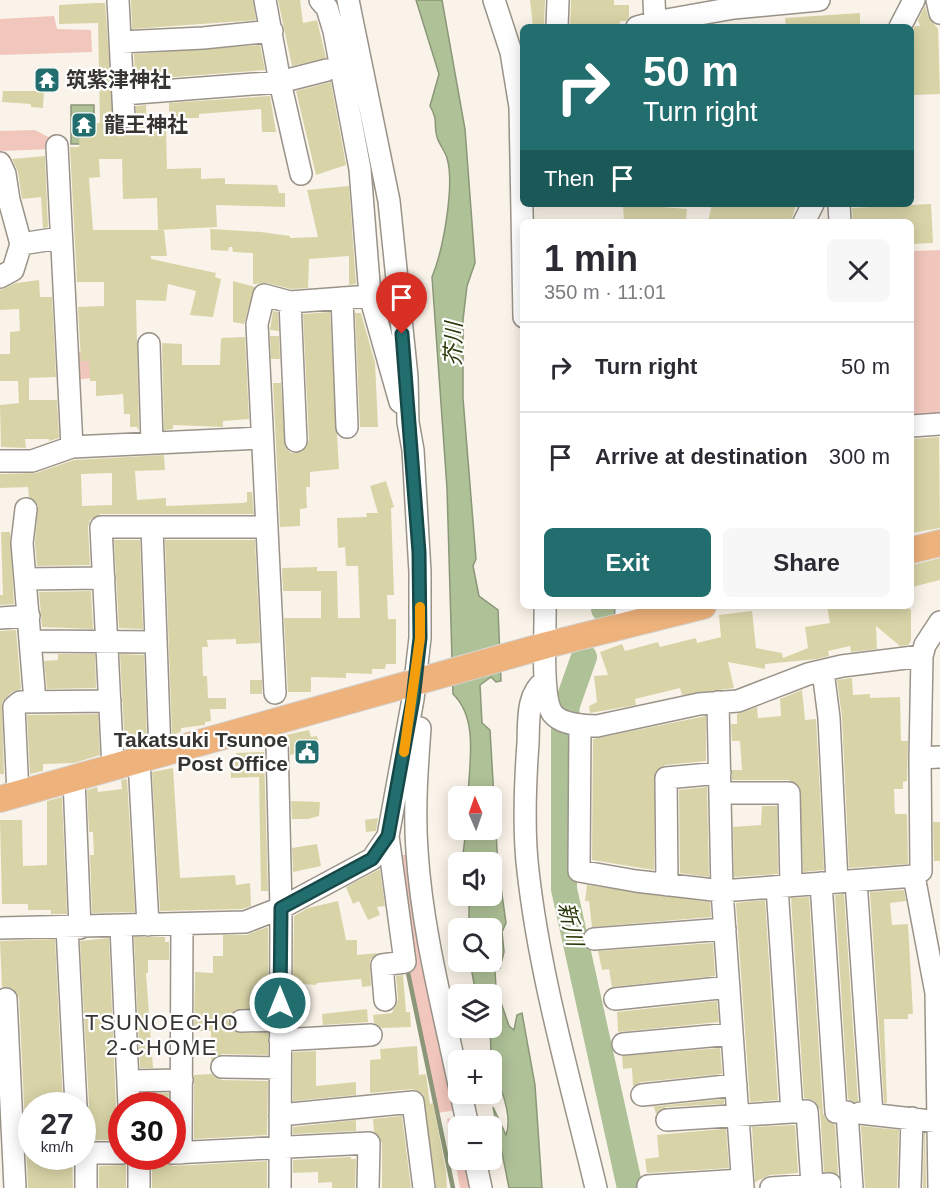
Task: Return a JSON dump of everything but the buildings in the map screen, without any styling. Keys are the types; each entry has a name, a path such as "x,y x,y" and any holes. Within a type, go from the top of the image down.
{"main road":[{"path":"914,550 940,543"},
{"path":"9,797 149,757 417,687 540,647 626,615 677,609"}],"street":[{"path":"118,0 124,117"},
{"path":"265,0 279,82 301,174"},
{"path":"320,0 327,8 334,31 360,169 370,296 408,422 413,450 420,572 417,687 388,836 405,962 382,965 385,1000"},
{"path":"348,0 389,201 406,377 408,422"},
{"path":"494,0 511,52 520,106"},
{"path":"557,24 558,0"},
{"path":"646,24 654,0"},
{"path":"658,24 695,21 791,1 819,0"},
{"path":"902,24 914,0"},
{"path":"937,0 940,13"},
{"path":"121,42 203,38 272,31"},
{"path":"123,94 279,82 327,70"},
{"path":"57,146 72,447"},
{"path":"0,163 5,174 21,244 13,270 0,277"},
{"path":"21,244 60,238"},
{"path":"275,693 257,324 264,295 290,302 370,296"},
{"path":"342,298 347,427"},
{"path":"0,461 32,461 72,447 152,443 301,441 290,302"},
{"path":"149,344 152,443"},
{"path":"914,426 940,424"},
{"path":"26,509 22,543 35,701"},
{"path":"113,768 101,527 266,527"},
{"path":"148,925 149,757 156,642 152,527"},
{"path":"25,579 104,578"},
{"path":"545,609 540,647 550,709 554,716 580,726 597,726 718,702 738,701 823,671 890,658 922,656"},
{"path":"0,618 29,616"},
{"path":"580,726 579,870 667,885 722,891 914,876 921,871 930,757 922,656 925,645 940,622"},
{"path":"31,641 156,642"},
{"path":"823,671 829,718 838,882 831,1030 836,1112 940,1122"},
{"path":"545,681 536,687 530,707 526,771 527,869 542,958 596,1188"},
{"path":"417,687 421,711 415,800 420,889 452,1050"},
{"path":"9,797 14,707 20,702 35,701 110,701"},
{"path":"648,1186 742,1184 722,891 718,702"},
{"path":"277,744 281,908 280,1188"},
{"path":"667,885 666,778 789,793 784,886 792,1112"},
{"path":"74,779 76,1092"},
{"path":"0,928 122,927 245,921 281,908 372,859 388,836"},
{"path":"914,876 936,993 940,1122 939,1188"},
{"path":"838,882 866,1028 872,1114"},
{"path":"181,1092 182,924"},
{"path":"122,927 128,1092"},
{"path":"594,939 725,929"},
{"path":"615,999 729,987"},
{"path":"9,999 7,1134 15,1188"},
{"path":"241,1021 280,1030 371,1035"},
{"path":"831,1030 866,1028"},
{"path":"623,1044 732,1034"},
{"path":"222,1067 280,1068"},
{"path":"128,1081 182,1080"},
{"path":"642,1095 736,1085"},
{"path":"280,1115 413,1102 424,1188"},
{"path":"667,1120 807,1111 821,1184 771,1188"},
{"path":"847,1112 852,1188"},
{"path":"910,1188 912,1118"},
{"path":"186,1152 369,1143 368,1188"},
{"path":"85,1170 86,1188"},
{"path":"139,1170 139,1188"},
{"path":"477,1170 481,1188"}],"shaded area":[{"path":"54,16 57,29 91,30 92,52 0,55 0,19"},
{"path":"35,130 52,139 52,149 0,151 0,131"},
{"path":"940,250 940,417 914,421 914,251"},
{"path":"72,352 84,352 84,361 101,361 121,377 121,394 110,395 110,376 74,380"},
{"path":"396,855 412,855 448,1064 448,1104 455,1104 456,1110 438,1113 408,965"},
{"path":"457,1170 472,1170 476,1188 460,1188"}],"water":[{"name":"芥川","path":"416,0 442,0 465,129 475,263 467,286 463,320 463,398 476,559 473,566 479,596 498,610 501,681 496,682 491,677 480,685 482,723 490,730 493,786 469,786 471,756 469,729 461,704 453,694 447,488 432,277 447,218 450,184 446,155 437,137 430,106 439,74"},
{"path":"71,105 94,105 94,144 71,144"},
{"path":"465,840 496,840 497,852 463,852"},
{"path":"502,894 506,923 502,932 502,918 469,918 469,906 502,906"},
{"path":"502,932 504,952 502,960"},
{"path":"472,972 495,972 496,984 474,984"},
{"path":"502,1006 509,1026 514,1030 517,1015 522,1013 535,1085 542,1188 509,1188 502,1153 502,1126 506,1135 508,1117 502,1092 502,1050 491,1050 490,1038 502,1038"}],"waterway":[{"name":"新川","path":"584,657 567,705 564,731 564,889 630,1188"},
{"path":"407,968 453,1188"}],"slow traffic":[{"path":"404,752 420,638 420,607"}],"place":[{"name":"筑紫津神社","path":"47,80"},
{"name":"龍王神社","path":"84,125"},
{"name":"Takatsuki Tsunoe Post Office","path":"307,752"}],"district":[{"name":"TSUNOECHO 2-CHOME","path":"162,1034"}],"route":[{"path":"280,1003 281,908 372,859 388,836 400,772 413,699 420,638 420,572 413,450 408,422 402,334"}]}
